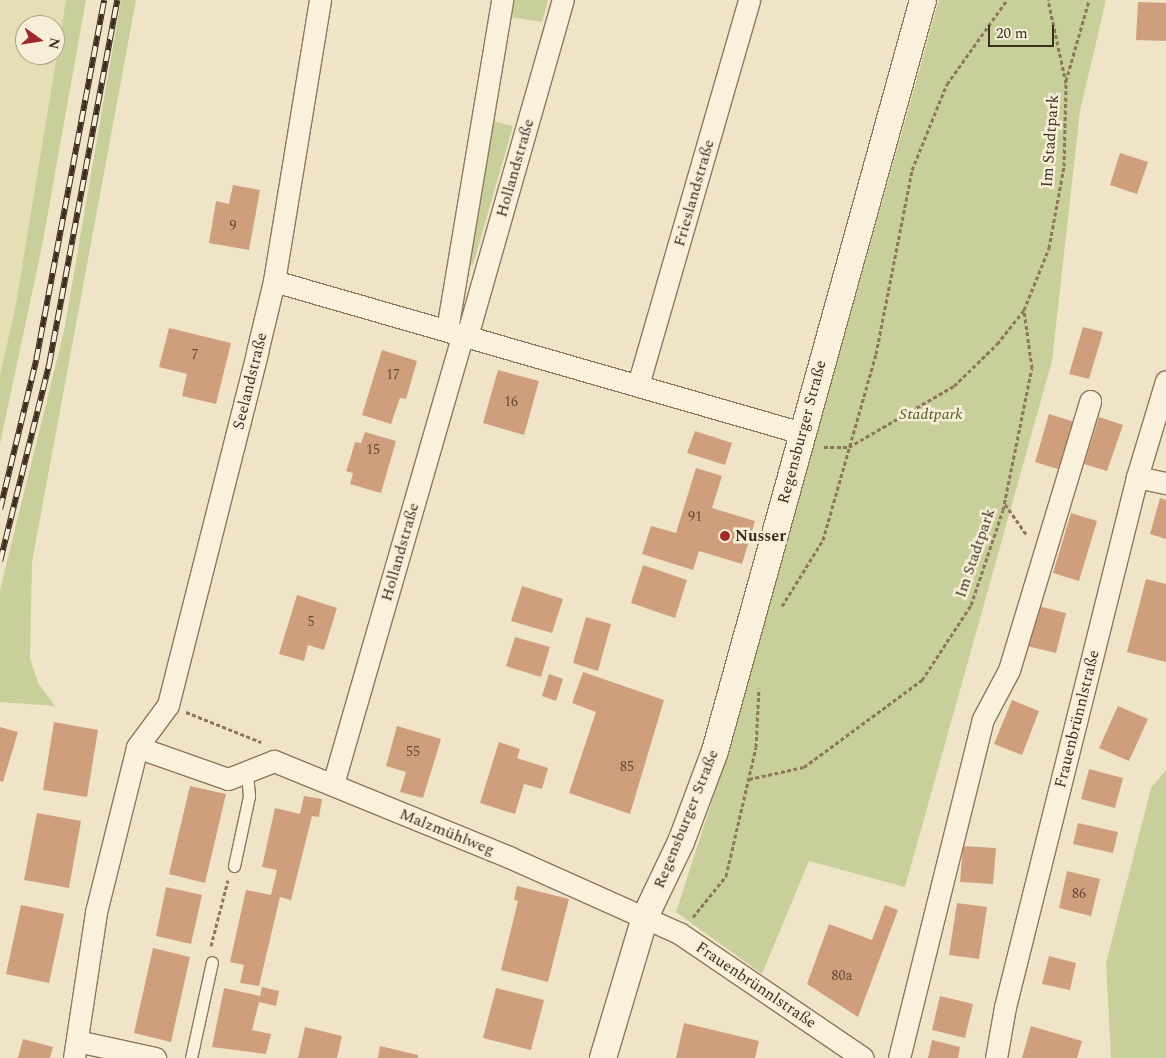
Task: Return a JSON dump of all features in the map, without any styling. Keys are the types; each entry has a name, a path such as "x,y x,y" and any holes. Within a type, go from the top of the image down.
{"street":[{"name":"Seelandstraße","path":"137,747 168,705 274,281 320,0"},
{"name":"Hollandstraße","path":"459,333 502,0"},
{"name":"Hollandstraße","path":"332,784 459,333 563,0"},
{"name":"Frieslandstraße","path":"638,385 749,0"},
{"name":"Regensburger Straße","path":"603,1058 645,917 681,842 715,751 800,437 923,0"},
{"path":"274,281 638,385 800,437"},
{"name":"Frauenbrünnlstraße","path":"996,1058 1005,1007 1137,477 1166,382"},
{"path":"899,1058 983,719 1009,670 1090,401"},
{"path":"1137,477 1166,483"},
{"path":"137,747 96,912 76,1050 155,1058"},
{"name":"Malzmühlweg","path":"137,747 228,780 247,774 274,761 645,917"},
{"name":"Frauenbrünnlstraße","path":"645,917 679,933 863,1058"}],"lane":[{"path":"234,866 250,796 247,774"},
{"path":"191,1058 212,962"}],"path":[{"path":"779,611 822,540 876,354 912,170 947,84 1007,0"},
{"name":"Im Stadtpark","path":"849,447 954,386 997,344 1024,310 1049,248 1064,166 1066,83 1048,0"},
{"path":"1066,83 1089,0"},
{"name":"Im Stadtpark","path":"749,779 804,768 922,680 971,605 1004,504 1032,368 1024,310"},
{"path":"800,437 834,449 849,447"},
{"path":"1004,504 1020,521"},
{"path":"679,933 726,876 749,779 760,680"},
{"path":"168,705 265,743"},
{"path":"212,962 222,894 234,866"}],"shaded area":[{"path":"0,0 66,0 64,15 15,15 15,65 55,65 16,304 0,375"}],"green space":[{"path":"66,0 86,0 42,246 0,444 0,375 16,304 55,65 65,65 64,15"},
{"path":"121,0 136,0 32,562 30,658 38,683 55,706 0,702 0,590 64,331"},
{"path":"513,0 548,0 542,22 510,17"},
{"name":"Stadtpark","path":"939,0 1106,0 1080,111 1052,361 905,887 809,861 762,974 676,912 726,758"},
{"path":"493,121 513,126 473,265 468,265"},
{"path":"1166,770 1166,1058 1111,1058 1106,963 1151,788"}],"building":[{"path":"1138,2 1166,3 1166,41 1136,40"},
{"path":"1120,153 1148,162 1137,194 1110,185"},
{"path":"233,185 260,190 249,250 209,243 216,201 229,204"},
{"path":"1083,327 1103,332 1089,379 1069,374"},
{"path":"169,328 231,343 216,404 182,396 187,374 159,367"},
{"path":"382,350 417,361 406,399 400,398 391,424 362,415"},
{"path":"498,370 539,381 524,435 483,423"},
{"path":"1049,414 1075,422 1061,470 1035,462"},
{"path":"1099,417 1123,425 1107,471 1084,464"},
{"path":"695,431 732,443 725,465 687,453"},
{"path":"365,432 396,441 381,493 350,484 353,473 346,471 355,442 361,443"},
{"path":"696,468 722,476 712,508 755,521 742,564 699,551 693,570 642,554 651,526 676,533"},
{"path":"1160,498 1166,500 1166,539 1150,534"},
{"path":"1071,513 1097,521 1079,581 1053,573"},
{"path":"643,565 687,580 675,618 631,603"},
{"path":"1146,579 1166,584 1166,662 1127,652"},
{"path":"522,586 563,599 552,633 511,621"},
{"path":"297,595 337,608 324,650 308,645 304,661 279,654"},
{"path":"1034,605 1066,613 1056,653 1023,645"},
{"path":"586,617 611,624 598,671 573,663"},
{"path":"515,637 550,647 541,677 506,666"},
{"path":"583,672 664,700 630,814 569,793 596,712 572,703"},
{"path":"549,674 563,679 556,701 542,696"},
{"path":"1012,700 1039,711 1022,755 994,744"},
{"path":"1118,706 1148,719 1129,761 1099,748"},
{"path":"54,722 98,730 87,797 43,790"},
{"path":"397,726 441,739 423,798 400,792 406,772 386,766"},
{"path":"0,727 18,732 3,782 0,781"},
{"path":"499,742 520,749 517,758 548,768 542,789 524,784 515,814 480,803"},
{"path":"1089,769 1123,778 1115,808 1081,799"},
{"path":"190,786 226,794 205,883 169,874"},
{"path":"304,796 322,799 319,817 312,816 291,900 280,897 259,986 240,983 244,965 230,962 246,890 271,895 277,870 262,867 275,808 300,814"},
{"path":"37,813 81,821 69,888 24,880"},
{"path":"1078,823 1118,832 1113,853 1073,844"},
{"path":"963,846 996,848 993,884 960,882"},
{"path":"1067,871 1100,879 1091,916 1059,908"},
{"path":"517,886 569,899 548,982 501,970 518,901 514,900"},
{"path":"166,887 202,895 191,944 156,936"},
{"path":"957,903 987,907 979,959 949,955"},
{"path":"21,905 64,914 49,983 6,974"},
{"path":"885,905 898,910 858,1017 807,984 829,924 872,940"},
{"path":"153,948 190,957 171,1042 134,1033"},
{"path":"1049,956 1076,963 1070,990 1042,984"},
{"path":"262,987 279,991 276,1006 259,1002 252,1030 271,1034 266,1054 212,1047 224,988 260,996"},
{"path":"496,988 544,1000 531,1050 483,1038"},
{"path":"940,996 973,1004 965,1038 932,1030"},
{"path":"684,1023 759,1041 755,1058 676,1058"},
{"path":"1031,1026 1082,1041 1077,1058 1022,1058"},
{"path":"305,1027 342,1036 337,1058 298,1058"},
{"path":"23,1039 53,1047 50,1058 18,1058"},
{"path":"932,1040 960,1047 958,1058 928,1058"},
{"path":"380,1046 418,1055 418,1058 378,1058"}],"railway":[{"path":"0,509 36,360 104,0"},
{"path":"0,561 49,364 117,0"}],"place":[{"name":"Nusser","path":"725,536"}]}
